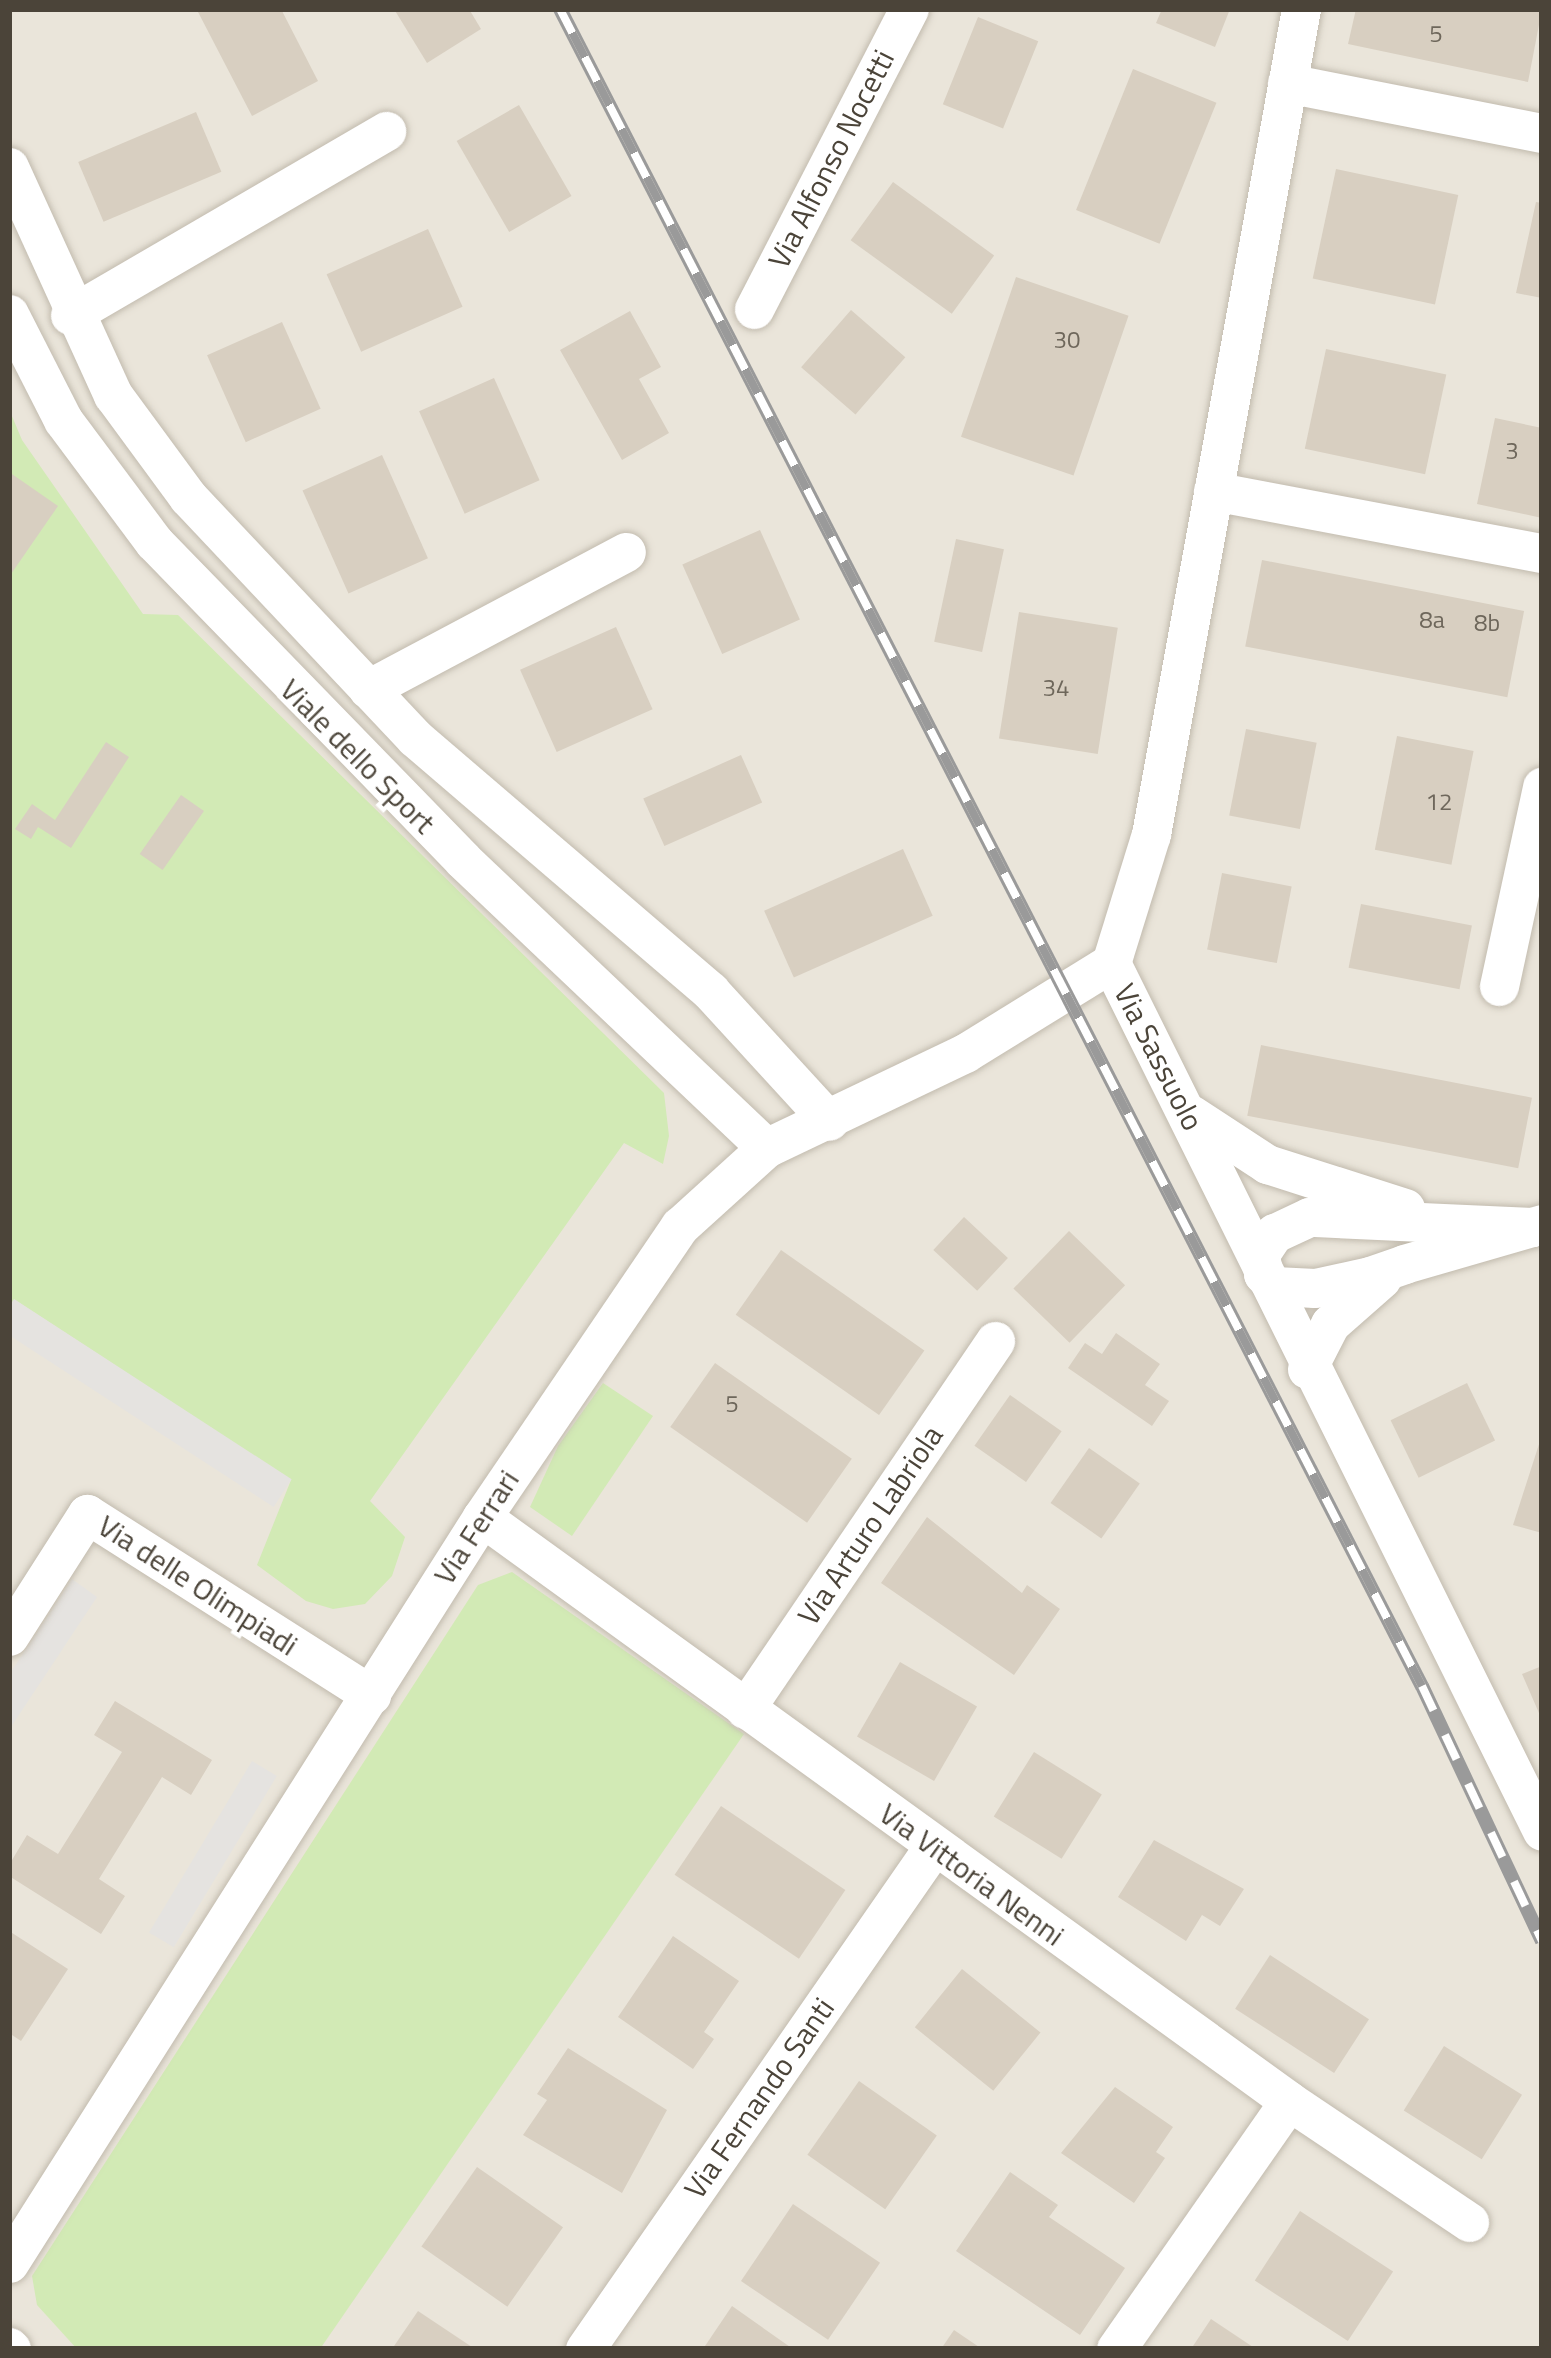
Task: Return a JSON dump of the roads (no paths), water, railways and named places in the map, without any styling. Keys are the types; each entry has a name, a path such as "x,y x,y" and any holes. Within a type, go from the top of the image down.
{"street":[{"name":"Via Alfonso Nocetti","path":"754,309 909,9"},
{"name":"Via Sassuolo","path":"1301,9 1151,834 1111,963 1188,1111 1306,1369 1542,1831"},
{"path":"1287,82 1542,133"},
{"path":"70,315 386,131"},
{"name":"Viale dello Sport","path":"9,167 70,315 113,395 188,497 368,689 505,821 710,991 829,1120"},
{"name":"Viale dello Sport","path":"9,314 63,420 184,576 463,860 766,1148"},
{"path":"1213,490 1542,553"},
{"name":"Viale dello Sport","path":"368,689 626,552"},
{"path":"1498,986 1542,787"},
{"name":"Via Ferrari","path":"9,2263 482,1517 680,1226 766,1148 965,1053 1111,963"},
{"path":"1188,1111 1268,1164 1451,1220"},
{"path":"1295,1220 1537,1225 1315,1288 1274,1286 1263,1274 1266,1243 1295,1220"},
{"path":"1306,1369 1330,1324 1404,1264"},
{"name":"Via Arturo Labriola","path":"745,1709 995,1341"},
{"name":"Via delle Olimpiadi","path":"9,1636 87,1514 370,1695"},
{"name":"Via Vittoria Nenni","path":"482,1517 1288,2101 1469,2222"},
{"name":"Via Fernando Santi","path":"585,2349 934,1846"},
{"path":"1116,2349 1288,2101"}],"railway":[{"path":"560,9 1422,1686 1542,1941"}]}
